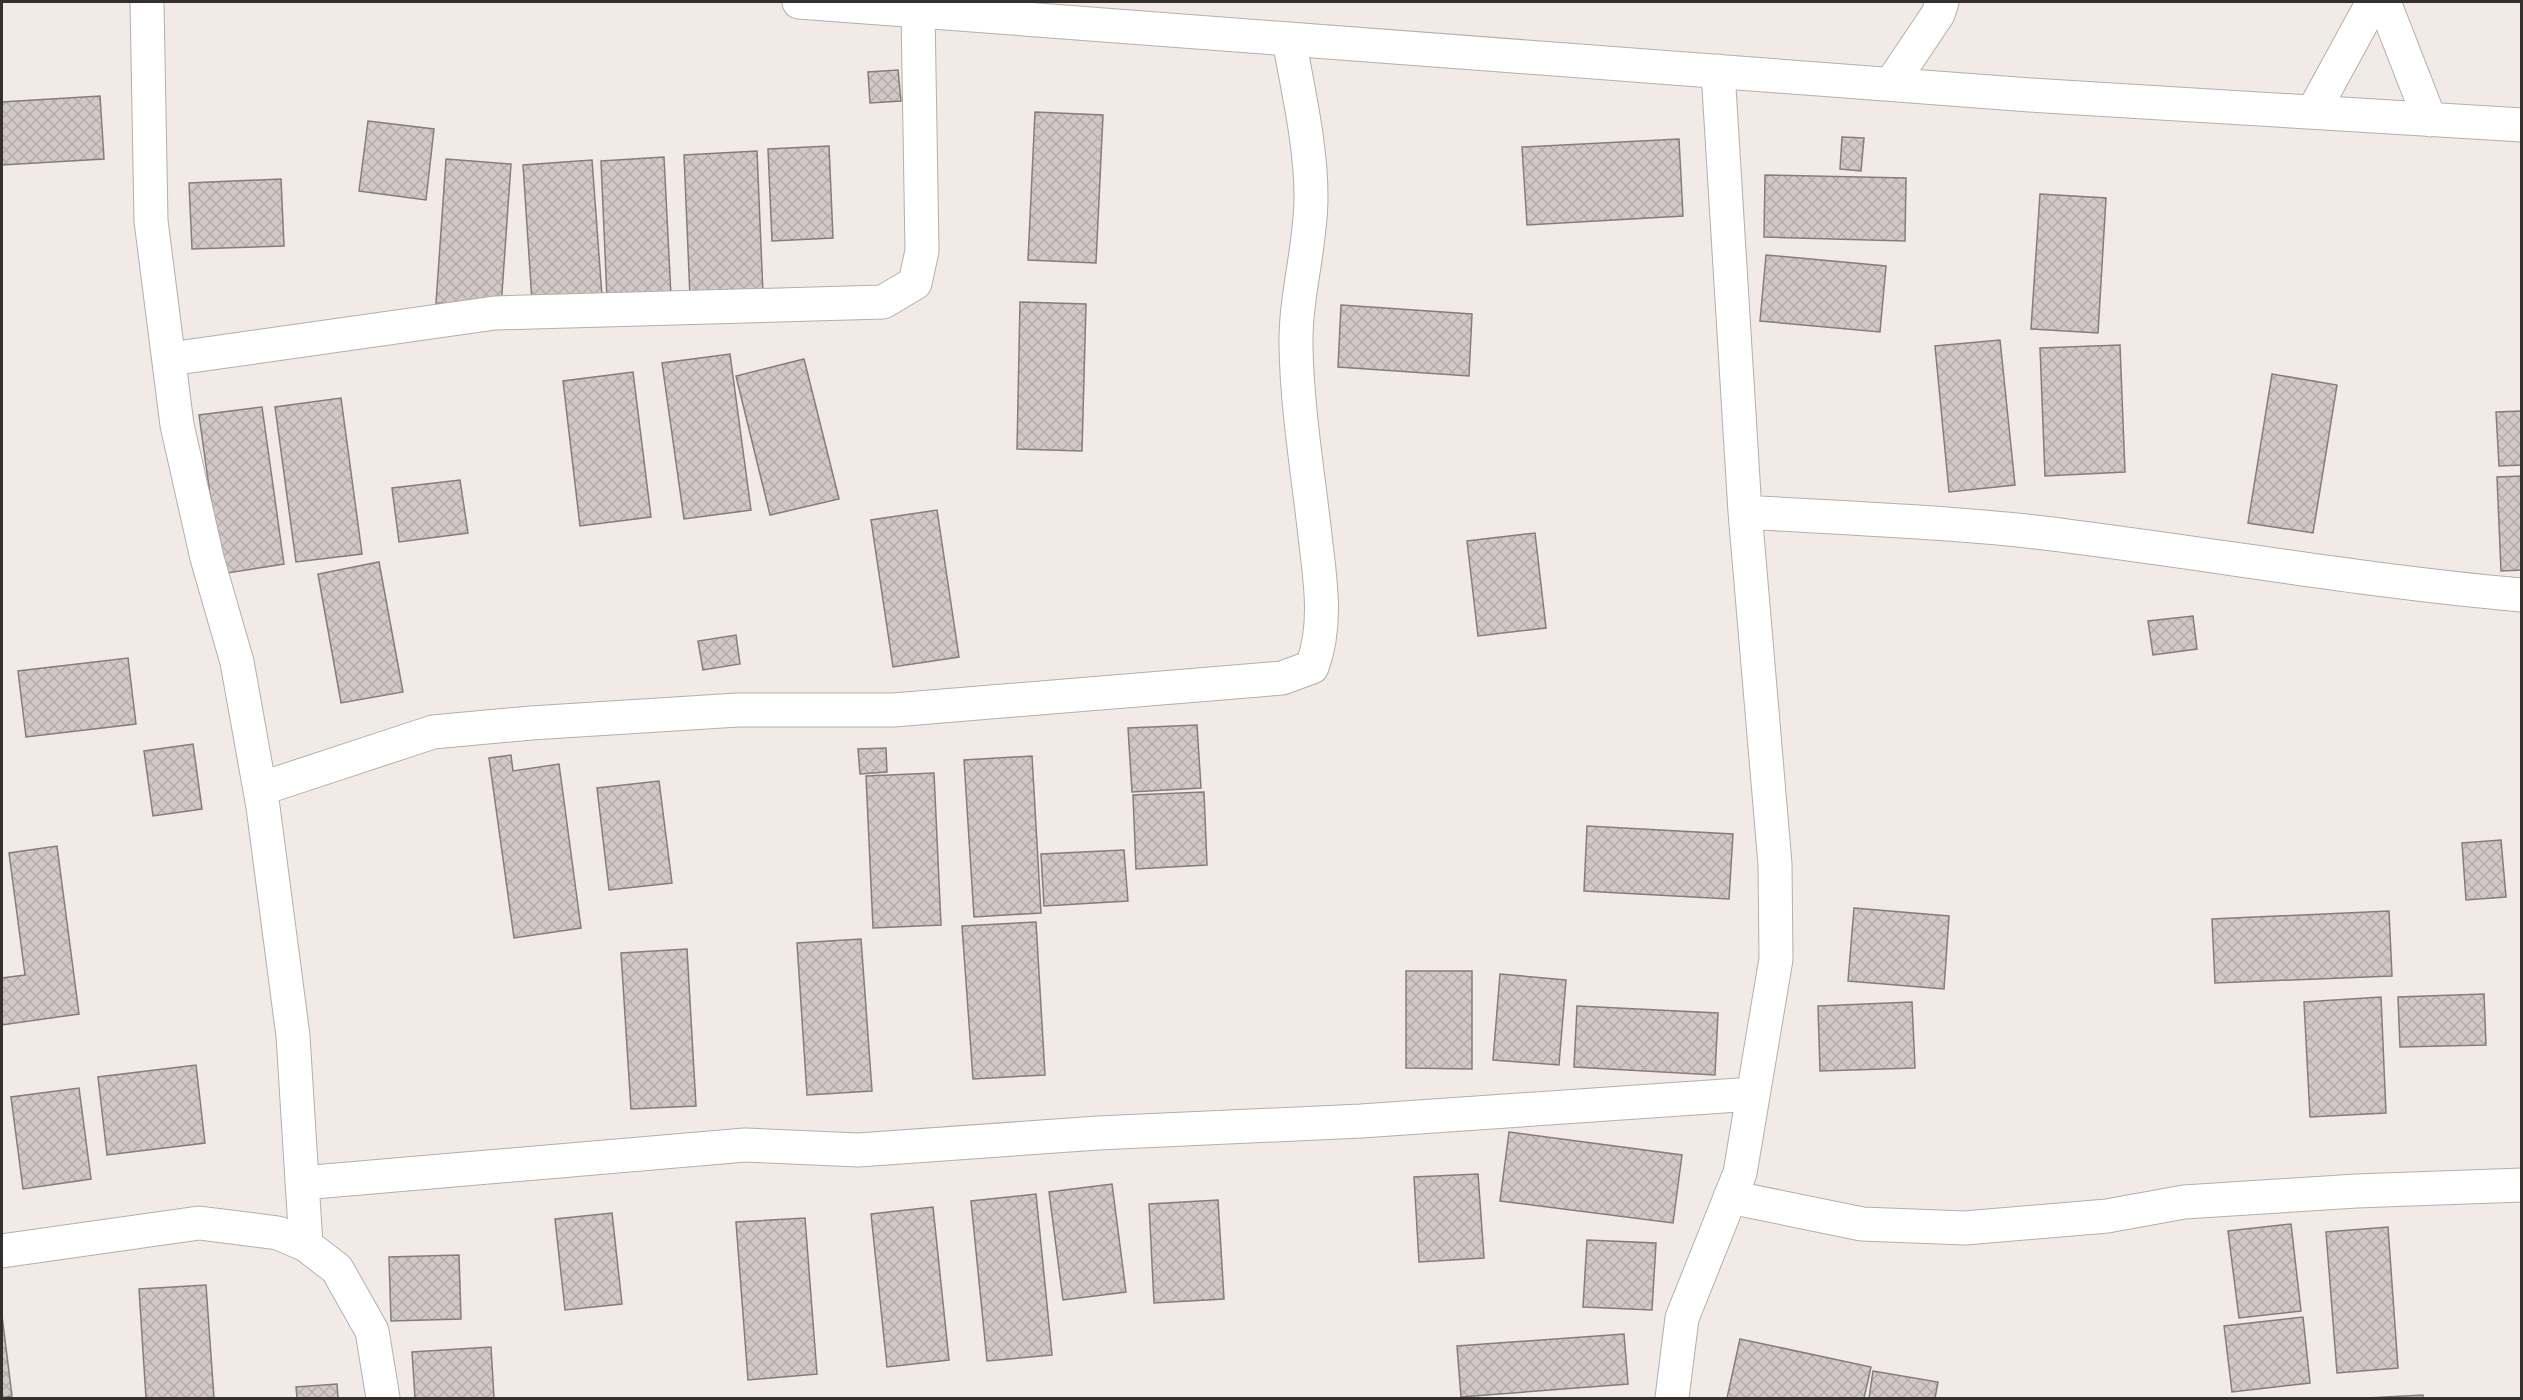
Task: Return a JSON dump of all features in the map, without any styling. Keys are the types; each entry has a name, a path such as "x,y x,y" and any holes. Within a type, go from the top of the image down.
{"street":[{"path":"147,2 151,221 177,425 207,558 237,662 260,789 293,1036 306,1245"},
{"path":"799,2 1892,84 2522,125"},
{"path":"1892,84 1938,14 1942,2"},
{"path":"2313,112 2373,2"},
{"path":"2384,2 2430,120"},
{"path":"170,359 495,313 883,302 915,284 922,251 918,10"},
{"path":"260,789 433,732 531,723 738,710 894,710 1282,678 1312,667 1319,648 1322,602 1298,387 1296,345 1297,310 1311,198 1308,153 1289,39"},
{"path":"1672,1398 1682,1318 1740,1173 1776,959 1775,864 1745,512 1718,71"},
{"path":"1745,512 1965,525 2074,536 2374,579 2522,596"},
{"path":"302,1183 745,1144 858,1150 1098,1133 1360,1121 1753,1094"},
{"path":"1730,1197 1862,1224 1965,1228 2107,1216 2196,1202 2356,1191 2522,1185"},
{"path":"2,1251 199,1223 278,1233 306,1245 337,1269 372,1331 383,1398"}],"building":[{"path":"898,70 901,101 870,103 868,72"},
{"path":"100,96 104,159 2,165 2,102"},
{"path":"1035,112 1103,115 1096,263 1028,260"},
{"path":"368,121 434,129 426,200 359,191"},
{"path":"1842,137 1864,138 1861,171 1840,169"},
{"path":"1679,139 1683,216 1527,225 1522,147"},
{"path":"829,146 833,238 772,241 768,149"},
{"path":"757,151 763,294 690,297 684,155"},
{"path":"664,157 671,296 607,299 601,161"},
{"path":"446,159 511,164 501,307 436,303"},
{"path":"592,160 602,296 532,301 523,165"},
{"path":"1765,175 1906,178 1905,241 1764,237"},
{"path":"281,179 284,246 192,249 189,183"},
{"path":"2040,194 2106,198 2098,333 2031,329"},
{"path":"1766,255 1886,266 1880,332 1760,321"},
{"path":"1020,302 1086,304 1082,451 1017,449"},
{"path":"1341,305 1472,314 1469,376 1338,367"},
{"path":"2000,340 2015,485 1949,492 1935,346"},
{"path":"2120,345 2125,472 2045,476 2040,348"},
{"path":"730,354 751,510 684,519 662,363"},
{"path":"804,359 839,499 770,515 736,376"},
{"path":"633,372 651,517 580,526 563,381"},
{"path":"2272,374 2337,385 2313,533 2248,523"},
{"path":"341,398 362,554 296,562 275,407"},
{"path":"262,407 284,564 221,574 199,415"},
{"path":"2522,411 2522,465 2499,466 2496,412"},
{"path":"2522,476 2522,570 2501,571 2497,477"},
{"path":"460,480 468,533 399,542 392,488"},
{"path":"937,510 959,657 893,667 871,520"},
{"path":"1535,533 1546,628 1478,636 1467,541"},
{"path":"379,562 403,692 341,703 318,574"},
{"path":"2193,616 2197,649 2153,655 2148,621"},
{"path":"736,635 740,664 703,670 698,641"},
{"path":"128,658 136,724 26,737 18,671"},
{"path":"1197,725 1201,788 1132,792 1128,728"},
{"path":"193,744 202,809 153,816 144,751"},
{"path":"886,748 887,772 860,774 858,749"},
{"path":"511,755 513,771 559,764 581,928 514,938 489,758"},
{"path":"1032,756 1041,913 974,917 964,760"},
{"path":"934,773 941,925 873,928 866,776"},
{"path":"659,781 672,883 609,890 597,788"},
{"path":"1204,792 1207,865 1136,869 1133,795"},
{"path":"1587,826 1733,834 1729,899 1584,891"},
{"path":"2501,840 2506,897 2466,900 2462,843"},
{"path":"57,846 79,1014 2,1025 2,978 25,975 9,853"},
{"path":"1124,850 1128,901 1044,906 1041,854"},
{"path":"1854,908 1949,916 1944,989 1848,981"},
{"path":"2389,911 2392,976 2215,983 2212,919"},
{"path":"1036,922 1045,1075 973,1079 962,926"},
{"path":"861,939 872,1091 807,1095 797,943"},
{"path":"687,949 696,1106 631,1109 621,953"},
{"path":"1406,971 1472,971 1472,1069 1406,1068"},
{"path":"1500,974 1566,980 1559,1065 1493,1060"},
{"path":"2484,994 2486,1045 2400,1047 2398,997"},
{"path":"2381,997 2386,1113 2310,1117 2304,1002"},
{"path":"1912,1002 1915,1068 1820,1071 1818,1006"},
{"path":"1577,1006 1718,1013 1715,1075 1574,1067"},
{"path":"196,1065 205,1143 107,1155 98,1077"},
{"path":"79,1088 91,1179 23,1189 11,1097"},
{"path":"1509,1132 1682,1155 1673,1223 1500,1201"},
{"path":"1478,1174 1484,1258 1419,1262 1414,1177"},
{"path":"1112,1184 1126,1292 1063,1300 1049,1192"},
{"path":"1036,1194 1052,1355 987,1361 971,1201"},
{"path":"1218,1200 1224,1299 1154,1303 1149,1204"},
{"path":"933,1207 949,1360 887,1367 871,1214"},
{"path":"612,1213 622,1304 565,1310 555,1219"},
{"path":"805,1218 817,1374 748,1380 736,1222"},
{"path":"2291,1224 2301,1311 2239,1318 2228,1231"},
{"path":"2388,1227 2398,1368 2337,1373 2326,1232"},
{"path":"1587,1240 1656,1243 1652,1310 1583,1307"},
{"path":"459,1255 461,1319 391,1321 389,1257"},
{"path":"206,1285 214,1398 146,1398 139,1289"},
{"path":"2,1316 12,1396 2,1398"},
{"path":"2303,1317 2310,1383 2232,1392 2224,1326"},
{"path":"1624,1334 1628,1384 1461,1397 1457,1346"},
{"path":"1740,1339 1871,1367 1864,1398 1727,1398"},
{"path":"491,1347 494,1398 415,1398 412,1352"},
{"path":"1873,1371 1938,1382 1935,1398 1869,1398"},
{"path":"337,1384 338,1398 297,1398 296,1387"},
{"path":"2423,1395 2423,1398 2366,1398"}]}
